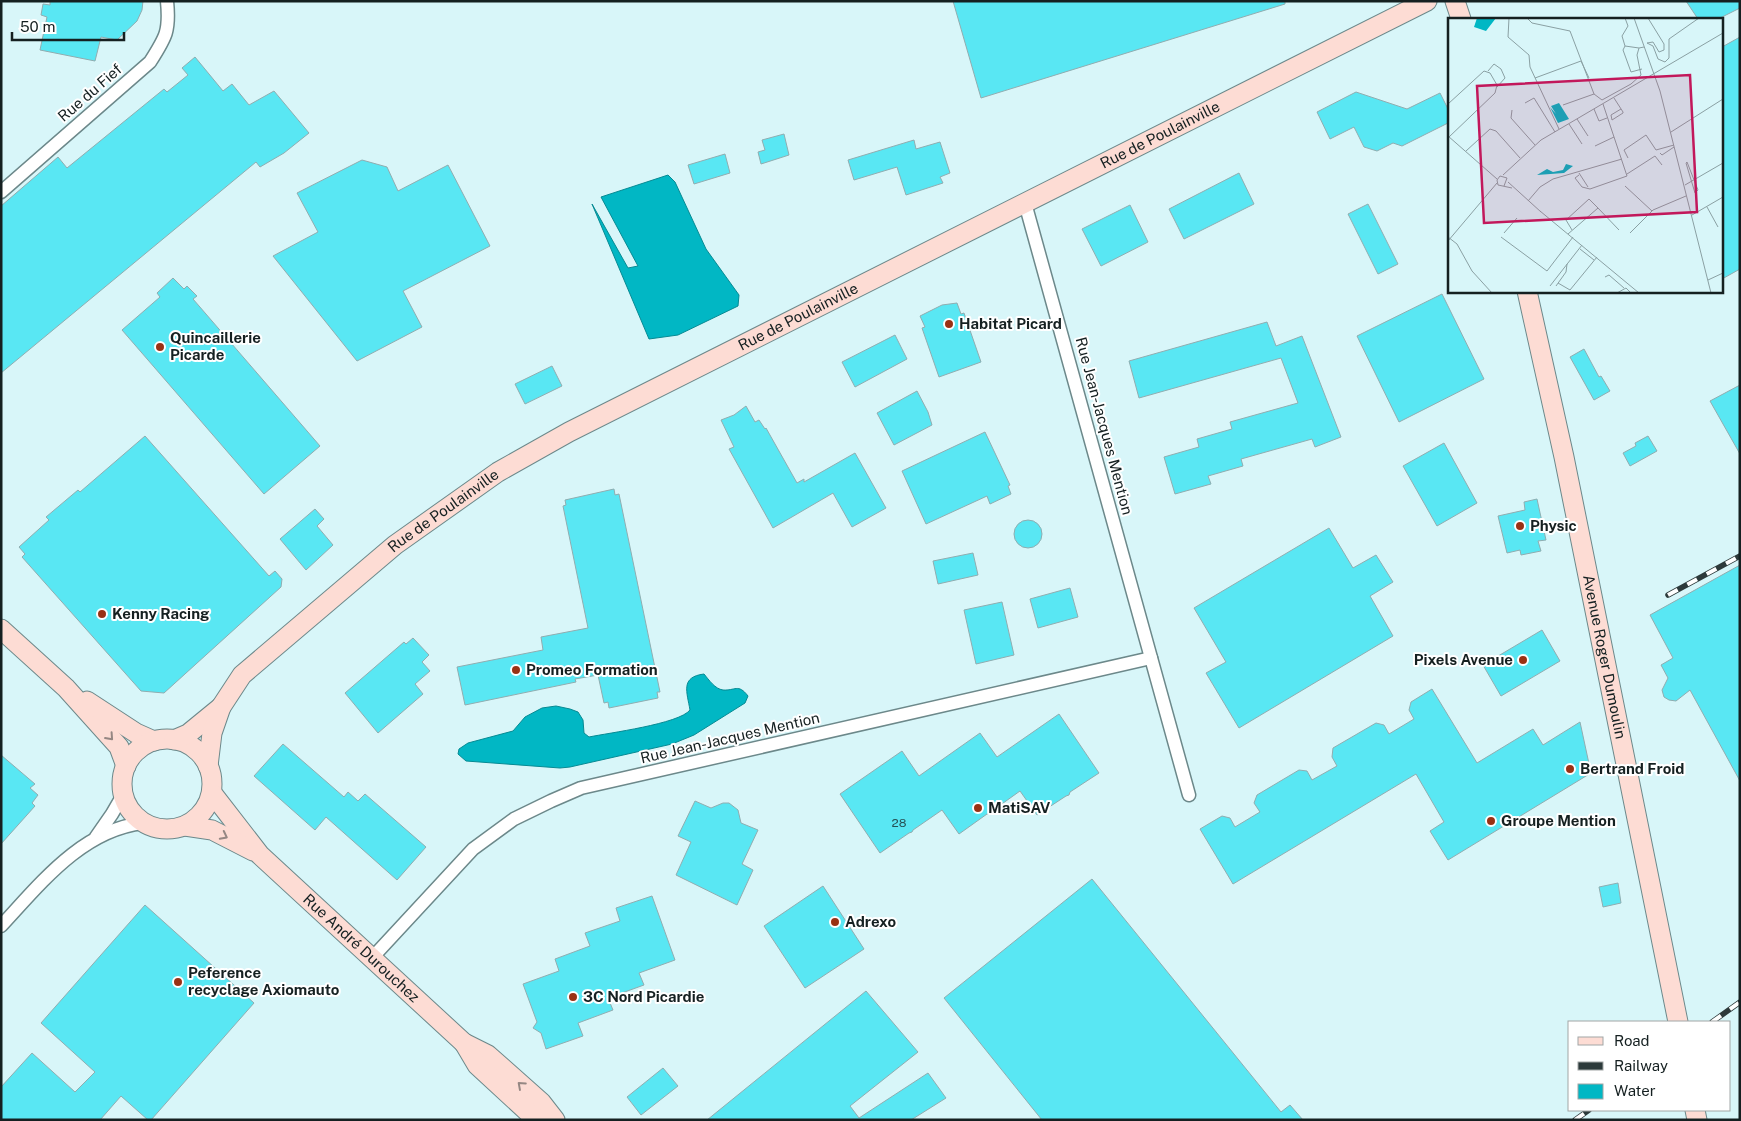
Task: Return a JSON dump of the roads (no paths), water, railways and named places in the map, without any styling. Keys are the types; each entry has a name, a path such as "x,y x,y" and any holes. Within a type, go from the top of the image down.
{"main road":[{"name":"Rue de Poulainville","path":"208,766 212,733 221,707 242,675 395,545 498,472 569,432 1427,1"},
{"path":"1455,1 1460,18"},
{"name":"Avenue Roger Dumoulin","path":"1527,292 1564,457 1678,1021"},
{"path":"1,629 66,688 119,748 126,766"},
{"path":"66,688 136,733 154,741"},
{"name":"Rue de Poulainville","path":"174,740 188,734 221,707"},
{"path":"174,740 188,745 200,753 208,766 212,792 206,806 197,818 185,826 170,829 156,828 143,823 127,806 123,795 123,775 133,755 142,747 154,741 174,740"},
{"name":"Rue André Durouchez","path":"212,792 260,854 464,1043 488,1055 541,1102 555,1120"},
{"name":"Rue André Durouchez","path":"185,826 212,830 260,854"},
{"name":"Rue André Durouchez","path":"464,1043 477,1065 529,1113 540,1120"}],"street":[{"name":"Rue du Fief","path":"1,192 150,62 164,40 169,21 167,1"},
{"name":"Rue Jean-Jacques Mention","path":"1025,203 1189,795"},
{"name":"Rue Jean-Jacques Mention","path":"372,958 473,850 514,819 581,788 1151,658"},
{"path":"95,838 123,795"},
{"path":"1,926 49,874 95,838 120,827 143,823"}],"water":[{"path":"668,175 675,182 706,249 739,295 738,306 678,335 649,339 592,204 628,268 638,266 601,197"},
{"path":"704,674 717,688 727,690 736,688 745,692 748,696 745,703 694,735 672,744 560,768 466,761 458,754 459,749 468,743 513,731 525,717 542,708 556,706 578,712 583,720 584,733 589,737 672,720 690,710 687,691 688,682 691,678"}],"railway":[{"path":"1668,595 1740,556"},
{"path":"1713,1021 1740,1002"},
{"path":"1575,1120 1588,1111"}],"place":[{"name":"Habitat Picard","path":"949,324"},
{"name":"Quincaillerie Picarde","path":"160,347"},
{"name":"Physic","path":"1520,526"},
{"name":"Kenny Racing","path":"102,614"},
{"name":"Pixels Avenue","path":"1523,660"},
{"name":"Promeo Formation","path":"516,670"},
{"name":"Bertrand Froid","path":"1570,769"},
{"name":"MatiSAV","path":"978,808"},
{"name":"Groupe Mention","path":"1491,821"},
{"name":"Adrexo","path":"835,922"},
{"name":"Peference recyclage Axiomauto","path":"178,982"},
{"name":"3C Nord Picardie","path":"573,997"}]}
